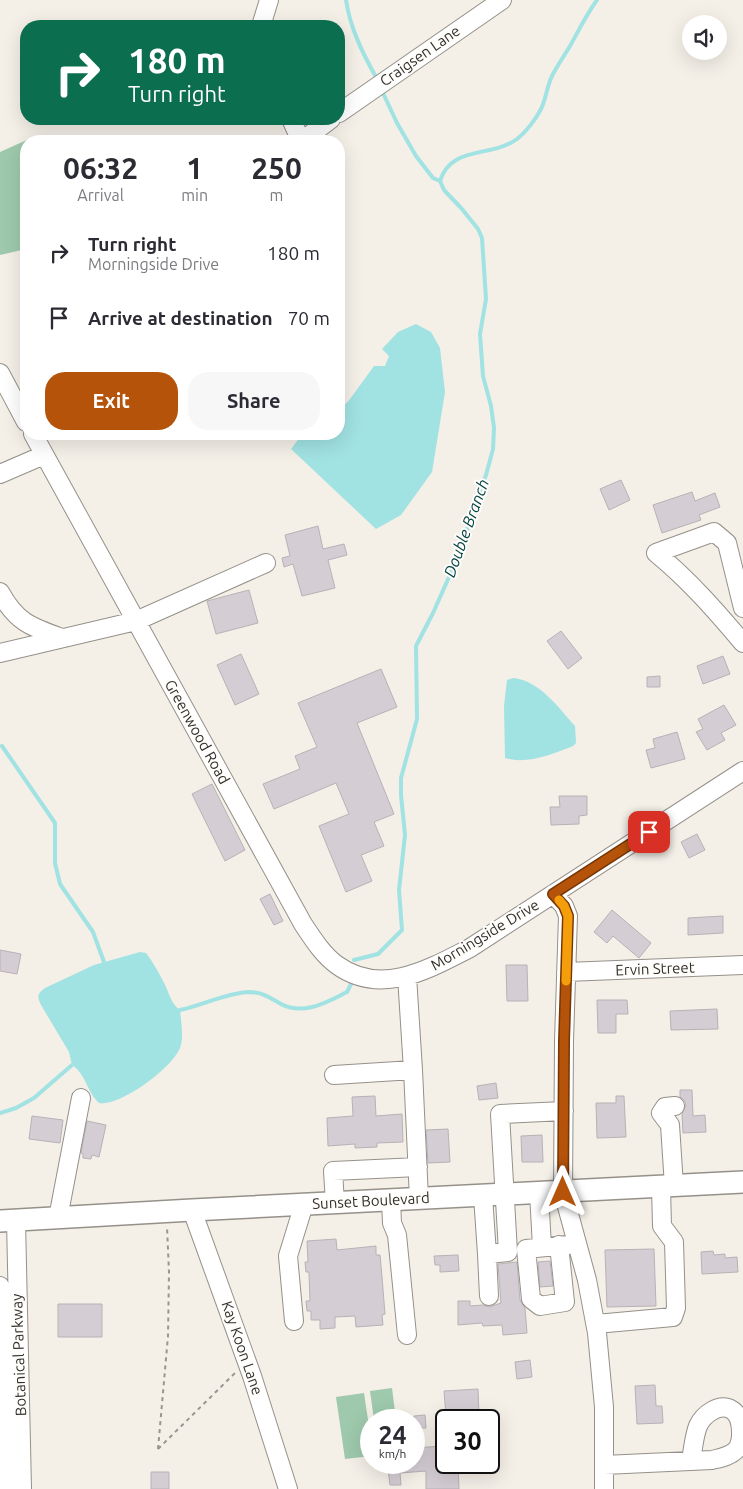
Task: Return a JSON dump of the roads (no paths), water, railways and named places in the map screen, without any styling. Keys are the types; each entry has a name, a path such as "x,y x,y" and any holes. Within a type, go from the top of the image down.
{"main road":[{"name":"Sunset Boulevard","path":"8,1221 166,1211 743,1182"}],"street":[{"path":"263,20 269,0"},
{"name":"Craigsen Lane","path":"345,109 502,0"},
{"path":"309,135 324,125"},
{"path":"0,374 5,393 20,414"},
{"name":"Greenwood Road","path":"36,440 298,916 322,950 337,965 352,974 384,980 404,977"},
{"path":"0,474 44,455"},
{"path":"743,608 727,543 714,532 656,553 688,581 743,643"},
{"path":"0,653 136,621 266,563"},
{"path":"0,592 8,608 30,627 62,638"},
{"name":"Morningside Drive","path":"404,977 429,969 470,948 743,771"},
{"path":"553,894 564,906 568,916 563,1192 568,1245 565,1302 540,1306 531,1299 526,1249 568,1245"},
{"name":"Ervin Street","path":"566,972 743,965"},
{"path":"404,977 413,1070 419,1199"},
{"path":"334,1075 413,1070"},
{"path":"58,1218 81,1098"},
{"path":"596,1324 673,1317 676,1308 674,1242 662,1226 667,1187 670,1124 661,1113 665,1107 676,1106"},
{"path":"487,1254 508,1252 500,1114 564,1111"},
{"path":"335,1203 333,1171 418,1167"},
{"path":"538,1193 542,1247"},
{"path":"483,1196 489,1296"},
{"path":"391,1200 392,1223 397,1235 407,1335"},
{"path":"294,1322 288,1256 304,1204"},
{"name":"Kay Koon Lane","path":"192,1210 252,1376 288,1489"},
{"name":"Botanical Parkway","path":"8,1221 22,1489"},
{"path":"568,1245 587,1280 596,1324 604,1407 604,1489"},
{"name":"Botanical Parkway","path":"0,1286 5,1489"},
{"path":"604,1465 691,1460"}],"water":[{"path":"416,324 431,332 440,348 445,392 432,472 401,515 376,529 291,449 298,440 345,440 345,404 374,366 385,366 389,356 382,349 398,332"},
{"path":"513,678 523,680 540,689 562,710 575,726 576,743 573,746 530,759 513,760 505,758 504,706 507,680"},
{"path":"140,952 146,953 149,956 172,1001 180,1010 182,1039 180,1048 167,1066 132,1093 108,1103 99,1103 80,1073 72,1065 69,1052 41,1005 39,995 45,988 94,965"}],"waterway":[{"name":"Double Branch","path":"346,0 358,41 377,79"},
{"path":"440,181 445,170 453,162 462,157 507,145 517,139 534,121 541,109 554,72 597,0"},
{"name":"Double Branch","path":"354,960 378,954 402,930 399,890 405,835 401,778 417,719 416,646 462,548 493,449 494,428 491,406 483,376 480,334 486,299 482,238 478,229 444,190 440,181 433,178 416,156 397,123 383,93"},
{"path":"2,746 55,823 55,863 60,884 93,932 104,962"},
{"name":"Double Branch","path":"180,1010 249,992 262,994 290,1007 298,1009 307,1008 347,992 351,984"},
{"name":"Double Branch","path":"0,1113 16,1108 34,1098 72,1065"}]}
